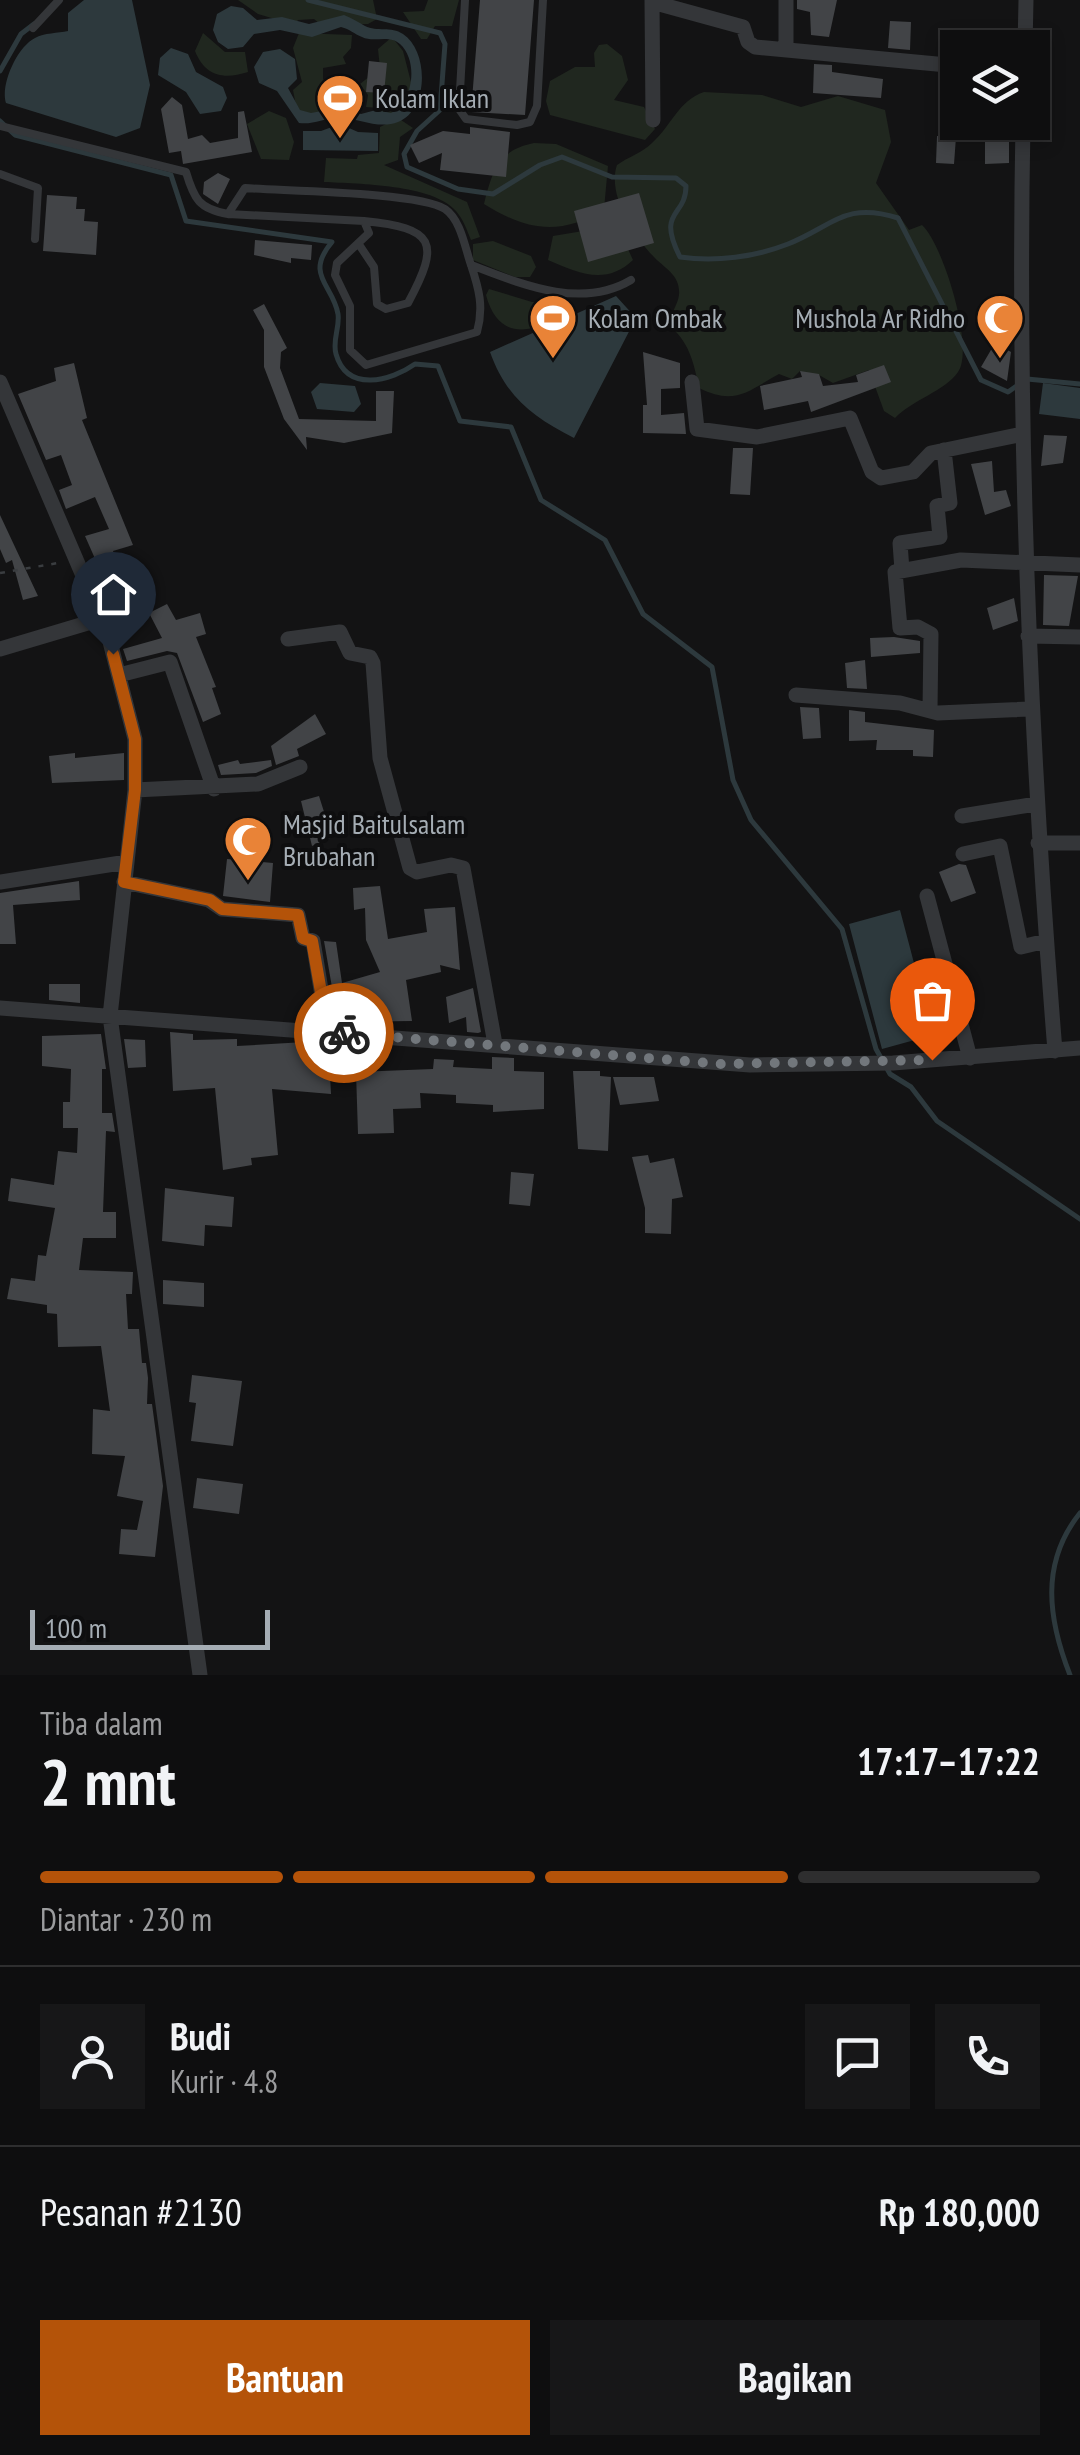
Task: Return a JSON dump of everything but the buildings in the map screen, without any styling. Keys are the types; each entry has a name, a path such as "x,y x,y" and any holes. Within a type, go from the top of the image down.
{"street":[{"path":"786,0 786,47"},
{"path":"1025,30 1026,0"},
{"path":"653,120 652,1 743,27 748,42 755,47 940,64"},
{"path":"1023,140 1022,380 1030,709 1054,1051"},
{"path":"0,382 101,619 135,739 135,790 110,1016 200,1675"},
{"path":"692,382 694,423 704,432 756,437 850,418 872,472 880,478 913,472 931,453 1023,434"},
{"path":"902,570 900,542 941,543 937,506 950,503 944,450"},
{"path":"930,710 931,634 918,627 900,628 894,575 902,570 961,560 1080,565"},
{"path":"0,649 101,619"},
{"path":"288,639 340,632 350,653 370,657 380,758 410,868 417,872 451,864 463,868 495,1044"},
{"path":"1028,636 1080,637"},
{"path":"118,675 170,662 214,790"},
{"path":"796,695 900,703 930,710 1030,709"},
{"path":"135,790 214,790 271,782 300,767"},
{"path":"962,816 1036,804"},
{"path":"1038,843 1080,843"},
{"path":"963,854 1000,846 1021,947 1046,941"},
{"path":"0,881 127,862"},
{"path":"124,882 210,900 222,909 298,915 303,938 312,941 328,1032"},
{"path":"927,896 970,1058"},
{"path":"0,1008 690,1062 886,1064 1080,1048"}],"lane":[{"path":"33,28 58,0"},
{"path":"465,0 459,109 466,119 518,125 530,122 538,106 544,0"},
{"path":"0,126 186,172 194,200 207,211 364,220 414,231 426,241 429,261 408,303 386,309 377,304 374,266 360,246"},
{"path":"0,174 38,188 35,239"},
{"path":"228,214 244,188 429,204 444,209 454,219 471,266 482,314 477,332 366,365 350,350 350,306 335,275 345,255 360,246 369,233 364,220"},
{"path":"471,266 519,283 590,296 631,280"}],"path":[{"path":"1,571 75,560"}],"shaded area":[{"path":"84,0 132,0 150,85 140,128 116,137 6,103 5,87 22,49 39,36 68,31 68,13"},
{"path":"238,0 373,0 377,19 368,24 321,25 314,19 298,20 295,25 258,14"},
{"path":"428,0 459,0 452,26 435,26 427,39 421,39 403,12 424,11"},
{"path":"231,6 243,8 257,20 282,17 309,24 344,15 370,28 403,34 412,42 421,66 416,106 390,124 337,118 299,123 277,91 259,83 254,67 263,52 280,49 295,59 297,79 288,88 300,110 311,113 343,107 361,114 376,110 391,113 404,100 411,81 406,51 396,41 367,39 341,27 312,37 280,30 254,34 243,47 228,49 218,42 213,30 217,14"},
{"path":"203,33 225,52 245,52 248,72 223,75 204,66 195,51"},
{"path":"299,33 352,35 351,48 343,57 346,64 323,68 323,79 333,88 328,111 315,116 297,111 293,90 302,82 293,48"},
{"path":"392,37 403,51 412,86 397,114 383,114 378,108 366,107 368,95 360,84 380,68 378,49"},
{"path":"607,44 622,56 628,80 614,100 644,107 655,129 645,140 550,115 546,101 550,81 575,67 595,67 594,53 599,45"},
{"path":"171,48 188,54 196,72 223,87 227,98 221,111 200,114 186,92 158,75 160,58"},
{"path":"704,92 762,95 801,107 838,96 885,110 891,142 876,183 909,230 922,225 939,253 960,320 962,360 952,379 895,418 884,411 869,370 833,383 819,375 810,384 800,371 792,379 779,374 750,391 732,396 699,388 685,345 667,324 678,299 677,282 630,226 619,201 615,176 617,165 648,146 681,107"},
{"path":"269,111 286,118 294,142 289,160 261,159 247,124"},
{"path":"398,118 413,128 400,137 398,160 384,165 467,202 480,237 471,240 456,211 430,195 394,187 324,182 326,158 357,159 358,155 379,153 380,127"},
{"name":"Kolam Iklan","path":"340,124 358,132 378,133 378,151 303,150 303,131 321,131"},
{"path":"534,143 556,144 608,166 604,209 573,224 543,227 514,220 484,204 498,164 512,151"},
{"path":"583,231 627,247 633,260 613,273 592,275 548,260 553,236"},
{"path":"493,241 531,256 536,267 530,277 515,277 473,260 473,244"},
{"path":"489,289 532,302 555,303 555,318 532,328 512,328 490,308 486,295"},
{"name":"Kolam Ombak","path":"616,296 636,318 574,438 523,404 504,381 490,352"},
{"path":"320,383 355,386 361,404 354,412 317,409 311,392"},
{"path":"1043,383 1080,388 1080,419 1039,414"},
{"path":"900,910 933,1035 882,1049 849,924"}],"waterway":[{"path":"308,0 440,33 445,44 440,110 417,131 404,154 407,167 458,189 493,194 540,165 562,157 612,177 676,178 686,186 682,204 671,222 680,257 721,259 762,252 852,214 880,213 898,218 981,380 1008,392 1018,385"},
{"path":"0,71 21,34 34,24"},
{"path":"0,121 15,135 171,175 186,221 332,242 324,253 320,272 338,314 335,349 342,366 360,379 371,380 394,375 415,364 438,366 460,421 511,427 541,500 605,540 643,614 712,667 733,780 751,820 842,929 876,1049 890,1074 911,1087 937,1121 1080,1219"},
{"path":"1027,379 1080,384"},
{"path":"1070,1675 1053,1612 1053,1571 1067,1532 1080,1513"}],"way so far":[{"path":"344,1033 720,1064 893,1064 932,1060"}],"place":[{"name":"Kolam Iklan","path":"340,140"},
{"name":"Kolam Ombak","path":"553,360"},
{"name":"Mushola Ar Ridho","path":"1000,360"},
{"name":"Masjid Baitulsalam Brubahan","path":"248,882"}],"route":[{"path":"113,654 135,739 135,790 124,882 210,900 222,909 298,915 303,938 312,941 328,1032 344,1033"}]}
